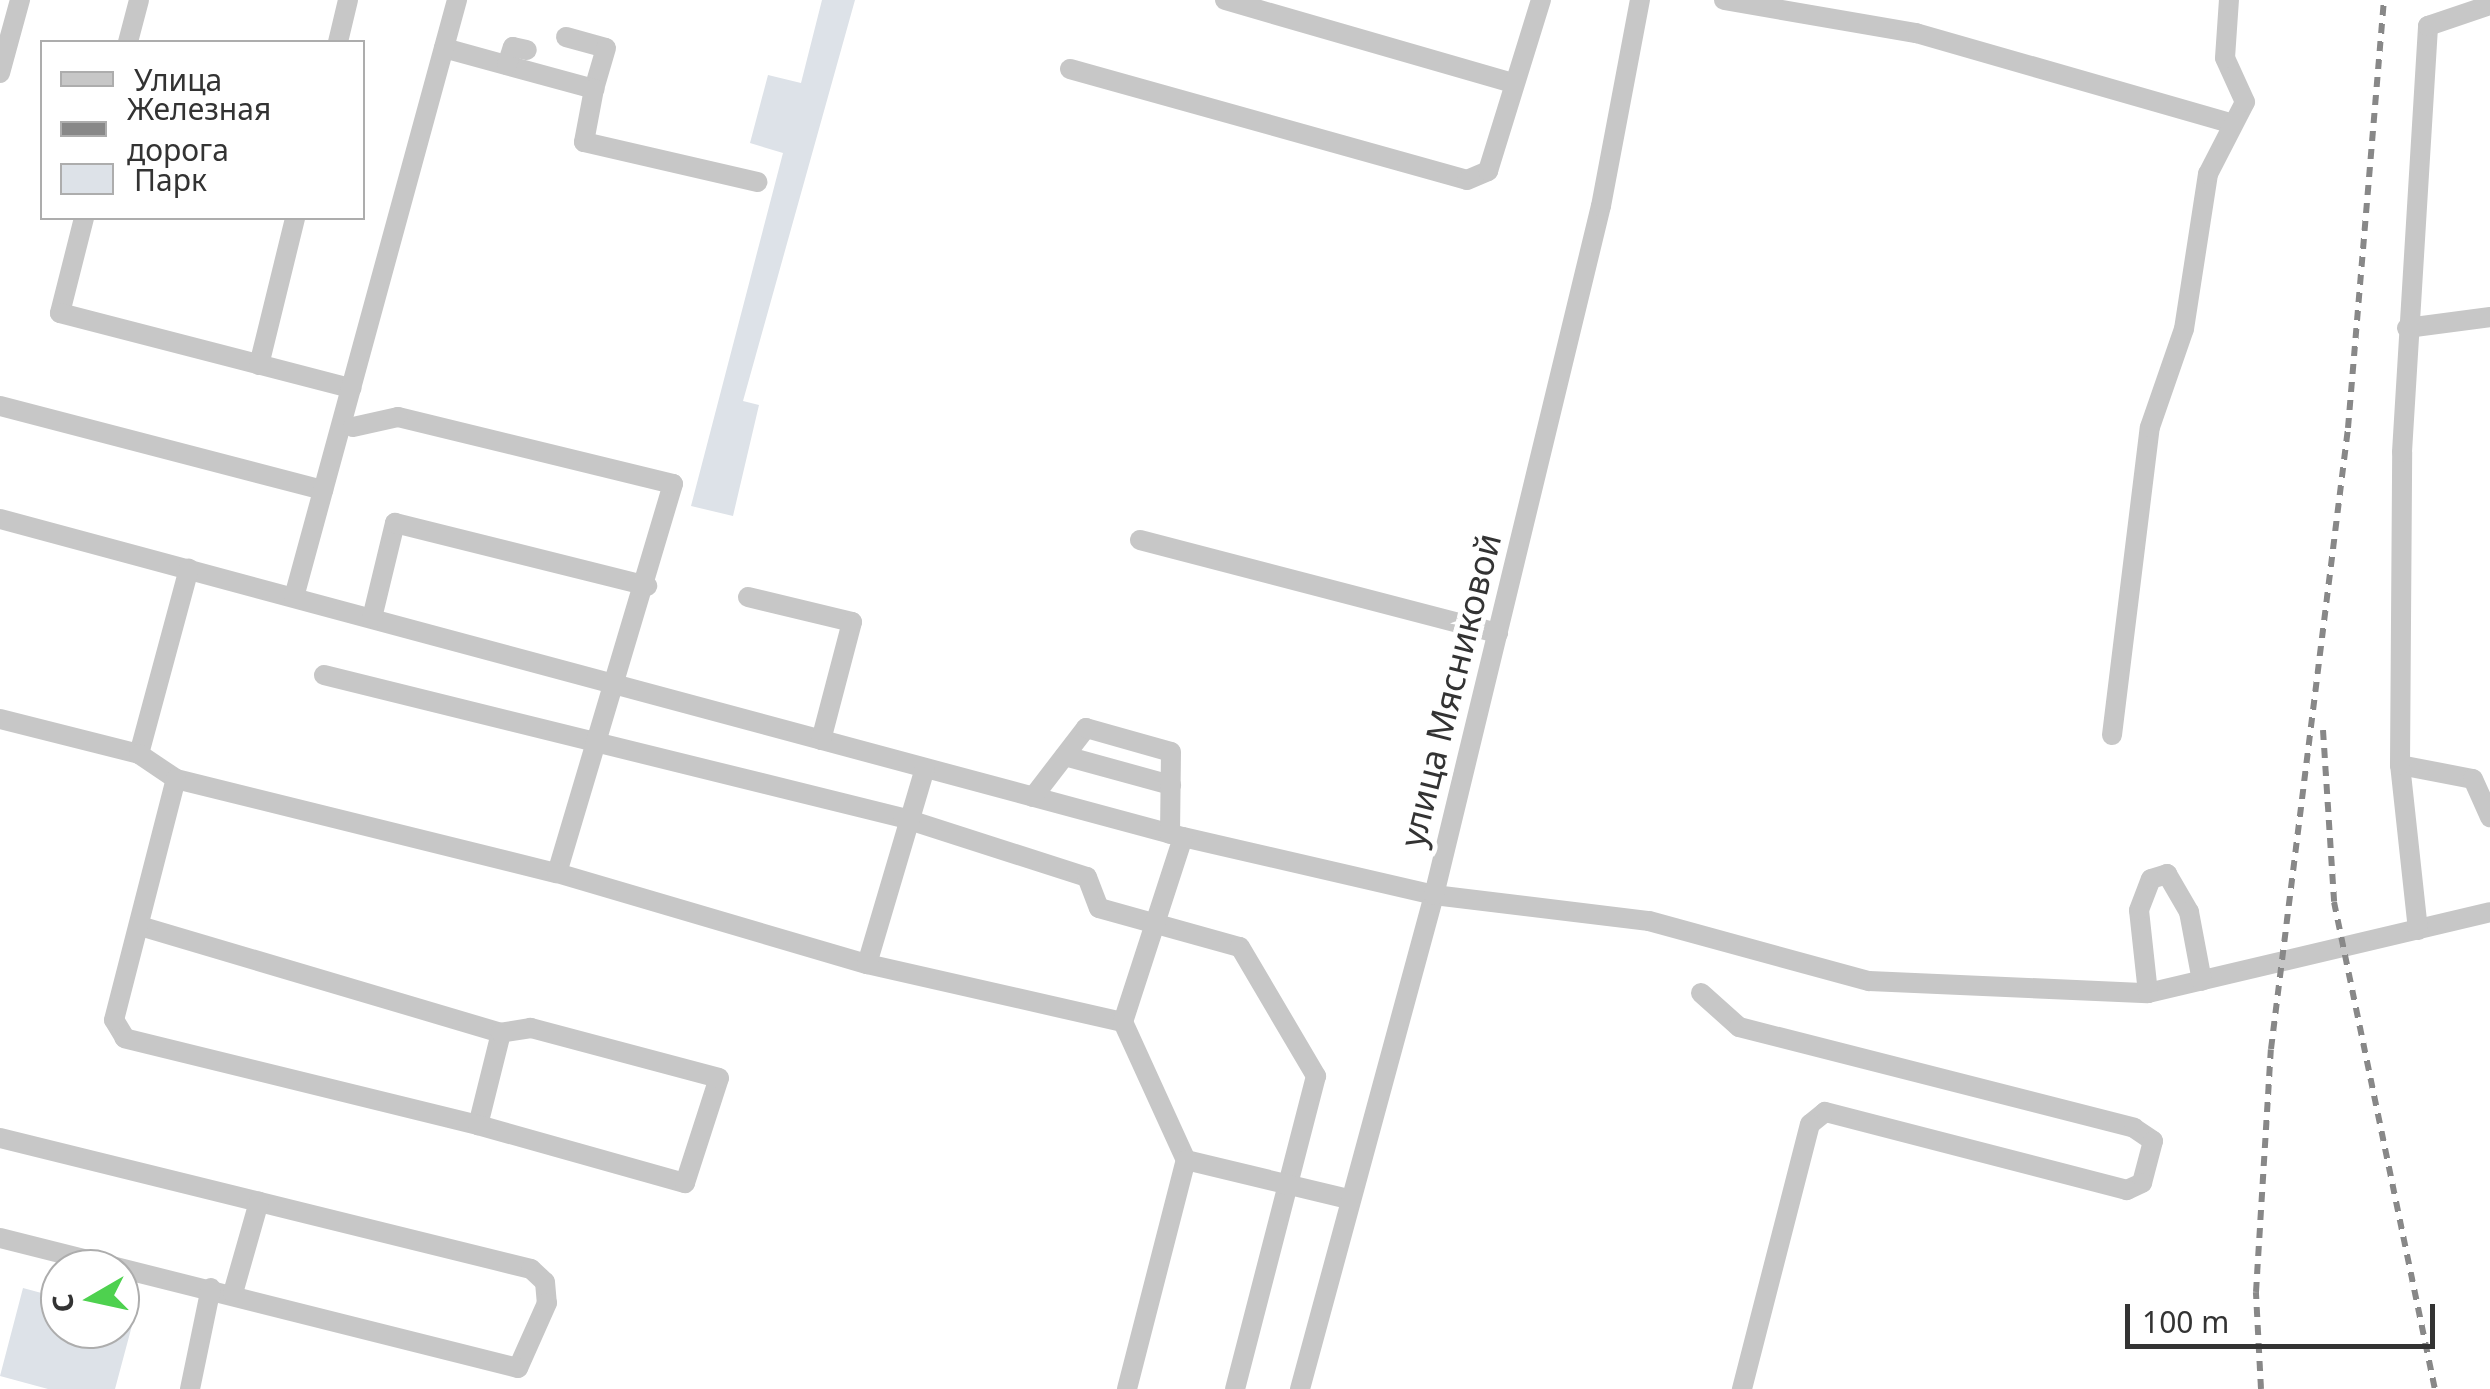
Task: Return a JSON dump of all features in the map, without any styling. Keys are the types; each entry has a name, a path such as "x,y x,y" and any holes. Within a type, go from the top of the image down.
{"street":[{"path":"0,73 20,0"},
{"path":"129,40 139,0"},
{"path":"338,40 348,0"},
{"path":"294,597 456,0"},
{"path":"1225,0 1512,83"},
{"path":"1070,69 1467,180 1488,171 1512,83 1541,0"},
{"name":"улица Мясниковой","path":"1300,1389 1434,895 1498,633 1640,0"},
{"path":"1724,0 1916,34 2230,122"},
{"path":"2112,736 2150,427 2184,329 2208,174 2230,122 2244,102 2225,58 2229,0"},
{"path":"2418,930 2400,765 2408,328 2428,26 2490,5"},
{"path":"566,36 606,48 584,142 757,182"},
{"path":"507,65 513,47 527,50"},
{"path":"444,48 594,90"},
{"path":"83,220 60,313 351,388"},
{"path":"259,365 295,220"},
{"path":"2408,328 2490,316"},
{"path":"0,406 323,490"},
{"path":"353,428 398,417 673,484 617,686 588,744 556,873"},
{"path":"0,518 1176,835 1434,895 1649,921 1869,981 2148,993 2490,912"},
{"path":"372,618 395,523 646,586"},
{"path":"1140,540 1498,633"},
{"path":"139,754 189,568"},
{"path":"748,597 852,622 821,740"},
{"path":"324,675 588,744 903,818 1087,877 1100,908 1240,947 1316,1076 1235,1389"},
{"path":"0,719 139,754 176,779 556,873 867,964 1123,1022"},
{"path":"1034,797 1086,728 1171,752 1176,835 1155,921 1123,1022 1186,1160 1126,1389"},
{"path":"1065,756 1171,785"},
{"path":"2400,765 2473,779 2490,817"},
{"path":"867,964 903,818 925,768"},
{"path":"140,926 501,1033 531,1028 718,1078 685,1183 478,1126 125,1038 114,1020 176,779"},
{"path":"2148,993 2139,910 2152,879 2167,874 2189,912 2202,981"},
{"path":"1702,992 1739,1027 2134,1128 2153,1141 2142,1183 2127,1190 1825,1112 1810,1124 1742,1389"},
{"path":"478,1126 501,1033"},
{"path":"0,1138 530,1269 545,1282 547,1303 536,1344 518,1368 233,1293 0,1238"},
{"path":"1186,1160 1349,1199"},
{"path":"233,1293 259,1202"},
{"path":"186,1388 212,1288"}],"green space":[{"path":"822,0 855,0 743,401 759,405 733,516 691,506 783,153 750,143 768,75 801,83"},
{"path":"23,1288 40,1293 40,1349 126,1349 115,1389 48,1389 0,1376"}],"railway":[{"path":"2261,1389 2256,1292 2271,1049 2348,428 2384,0"},
{"path":"2323,730 2334,902 2435,1389"}]}
